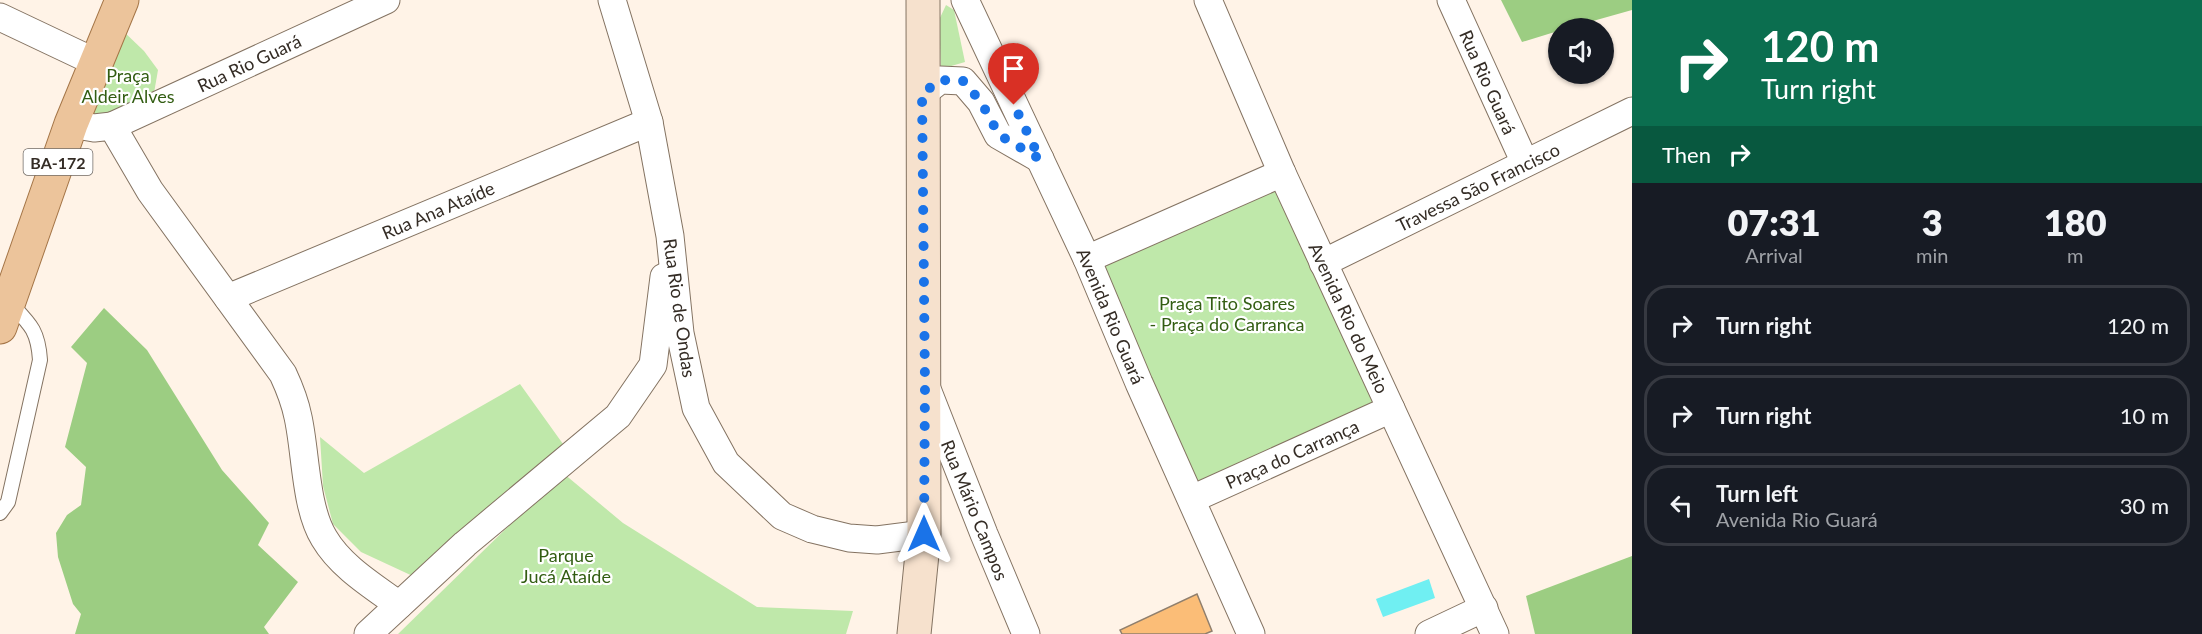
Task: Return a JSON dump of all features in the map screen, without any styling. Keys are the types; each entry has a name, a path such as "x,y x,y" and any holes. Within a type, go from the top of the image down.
{"main road":[{"name":"BA-172","path":"4,314 71,124 122,0"}],"street":[{"name":"Rua Rio Guará","path":"112,126 386,0"},
{"name":"Rua Rio de Ondas","path":"612,0 649,122 670,236 680,333 696,408 726,463 782,516 812,529 849,538 877,540 924,534"},
{"path":"914,634 924,534 923,0"},
{"name":"Avenida Rio Guará","path":"965,0 1088,259 1139,383 1251,634"},
{"name":"Avenida Rio do Meio","path":"1208,0 1282,173 1495,634"},
{"name":"Rua Rio Guará","path":"1451,0 1525,163"},
{"path":"0,17 95,62"},
{"path":"922,94 940,80 963,81 981,102 999,135 1040,159"},
{"name":"Travessa São Francisco","path":"1323,263 1632,111"},
{"name":"Rua Ana Ataíde","path":"228,298 649,122"},
{"path":"71,124 94,128 112,126 150,190 283,374 293,395 310,493 322,536 353,571 399,605"},
{"path":"1088,259 1282,173"},
{"path":"368,634 465,544 618,416 652,365 670,236"},
{"name":"Rua Mário Campos","path":"925,385 1026,634"},
{"name":"Praça do Carrança","path":"1192,499 1391,409"},
{"path":"1429,634 1484,608"}],"lane":[{"path":"0,513 8,502 40,360 38,340 27,321 4,314"}],"green space":[{"path":"1501,0 1632,0 1632,10 1604,18 1548,18 1548,34 1522,42"},
{"path":"946,5 954,10 965,62 941,69 939,20"},
{"name":"Praça Aldeir Alves","path":"121,29 144,51 158,70 154,93 82,126"},
{"name":"Praça Tito Soares - Praça do Carranca","path":"1282,173 1391,409 1192,499 1087,259"},
{"path":"104,308 147,350 222,470 269,523 258,545 298,582 264,627 269,634 75,634 81,614 73,604 58,557 56,533 67,515 81,505 86,467 65,447 87,363 71,347"},
{"path":"520,384 563,444 417,578 361,552 333,524 323,486 320,437 364,473"},
{"name":"Parque Jucá Ataíde","path":"563,473 623,523 757,607 853,611 846,634 398,634"},
{"path":"1632,556 1632,634 1535,634 1526,596"}],"water":[{"path":"1429,579 1435,598 1383,617 1376,599"}],"building":[{"path":"1197,594 1212,631 1205,634 1122,634 1120,630"}],"route":[{"path":"924,534 922,94 940,80 963,81 981,102 999,135 1040,159 1014,105"}]}
